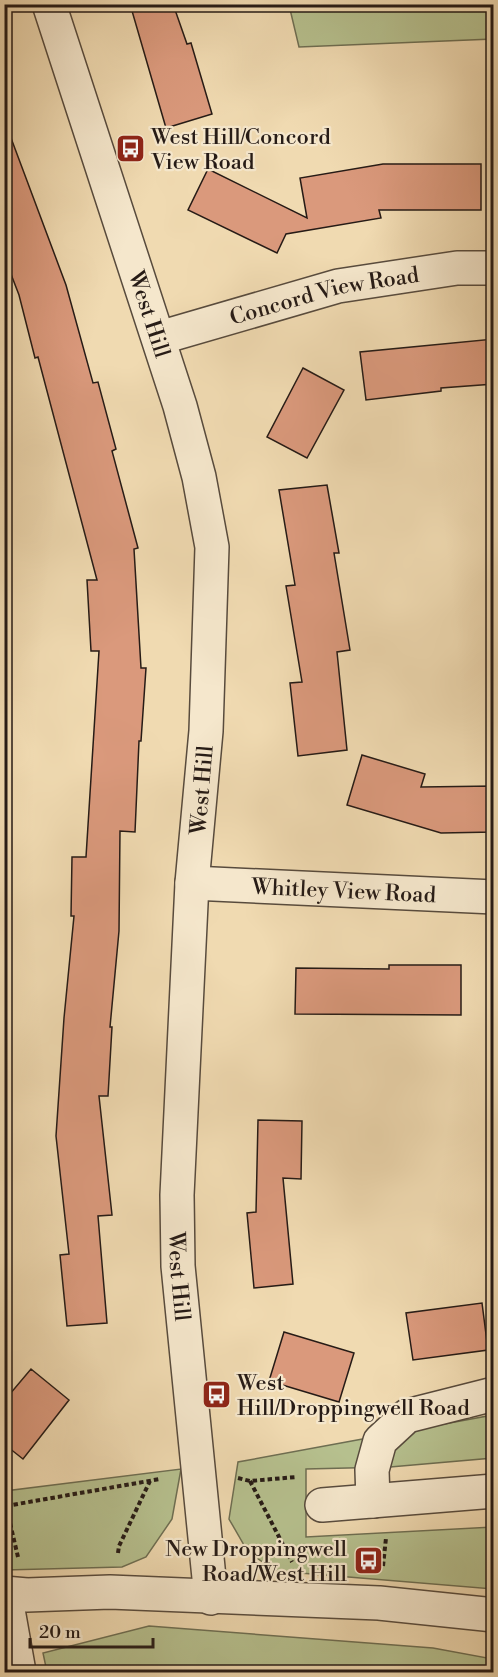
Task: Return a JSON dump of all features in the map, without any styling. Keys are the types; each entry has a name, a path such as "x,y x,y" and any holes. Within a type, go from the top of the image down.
{"street":[{"name":"West Hill","path":"49,4 159,338 199,477 212,547 206,731 192,883 177,1195 178,1266 211,1598"},
{"name":"Concord View Road","path":"159,338 338,286 457,268 494,268"},
{"name":"Whitley View Road","path":"192,883 494,897"},
{"path":"382,1500 372,1470 380,1441 407,1416 494,1394"},
{"path":"322,1505 494,1491"},
{"path":"19,1672 12,1594 110,1592 211,1598 379,1603 494,1615"}],"path":[{"path":"12,1594 6,1506 198,1471 250,1481 321,1475 322,1505"},
{"path":"110,1592 119,1546 151,1480"},
{"path":"250,1481 292,1560 288,1600"},
{"path":"379,1603 382,1500"}],"green space":[{"path":"289,5 493,5 493,39 299,47"},
{"path":"493,1415 493,1458 390,1467 306,1469 306,1537 493,1527 493,1589 276,1571 248,1552 229,1519 238,1462"},
{"path":"181,1469 172,1519 146,1557 122,1567 5,1570 5,1491"},
{"path":"149,1626 433,1648 493,1659 493,1672 47,1672 43,1653"}],"building":[{"path":"130,4 173,4 187,44 191,43 212,114 166,128"},
{"path":"4,130 8,130 66,285 93,383 98,382 116,449 112,451 138,548 134,549 141,668 146,668 141,741 139,741 135,832 120,831 119,931 110,1027 112,1027 108,1096 99,1096 112,1215 98,1216 107,1323 67,1326 60,1255 69,1254 56,1136 74,916 71,916 72,857 86,857 99,651 91,651 87,580 97,580 38,357 35,358 19,295 4,256"},
{"path":"383,164 481,164 481,210 379,210 381,218 286,234 277,253 188,210 208,169 307,218 300,178"},
{"path":"494,339 494,384 441,388 441,391 366,400 360,352"},
{"path":"303,368 344,390 307,458 267,437"},
{"path":"327,485 339,553 334,553 350,650 337,652 347,750 298,756 290,683 302,682 286,586 295,585 279,490"},
{"path":"362,755 425,774 421,787 494,786 494,832 441,833 347,805"},
{"path":"389,965 461,965 461,1015 295,1014 296,968 389,969"},
{"path":"258,1120 302,1121 301,1179 283,1178 293,1284 254,1288 247,1213 256,1212"},
{"path":"482,1303 488,1350 413,1360 406,1313"},
{"path":"284,1332 354,1353 339,1402 269,1381"},
{"path":"31,1369 69,1400 23,1459 4,1444 4,1401"}],"place":[{"name":"West Hill/Concord View Road","path":"130,149"},
{"name":"West Hill/Droppingwell Road","path":"216,1395"},
{"name":"New Droppingwell Road/West Hill","path":"368,1561"}]}
